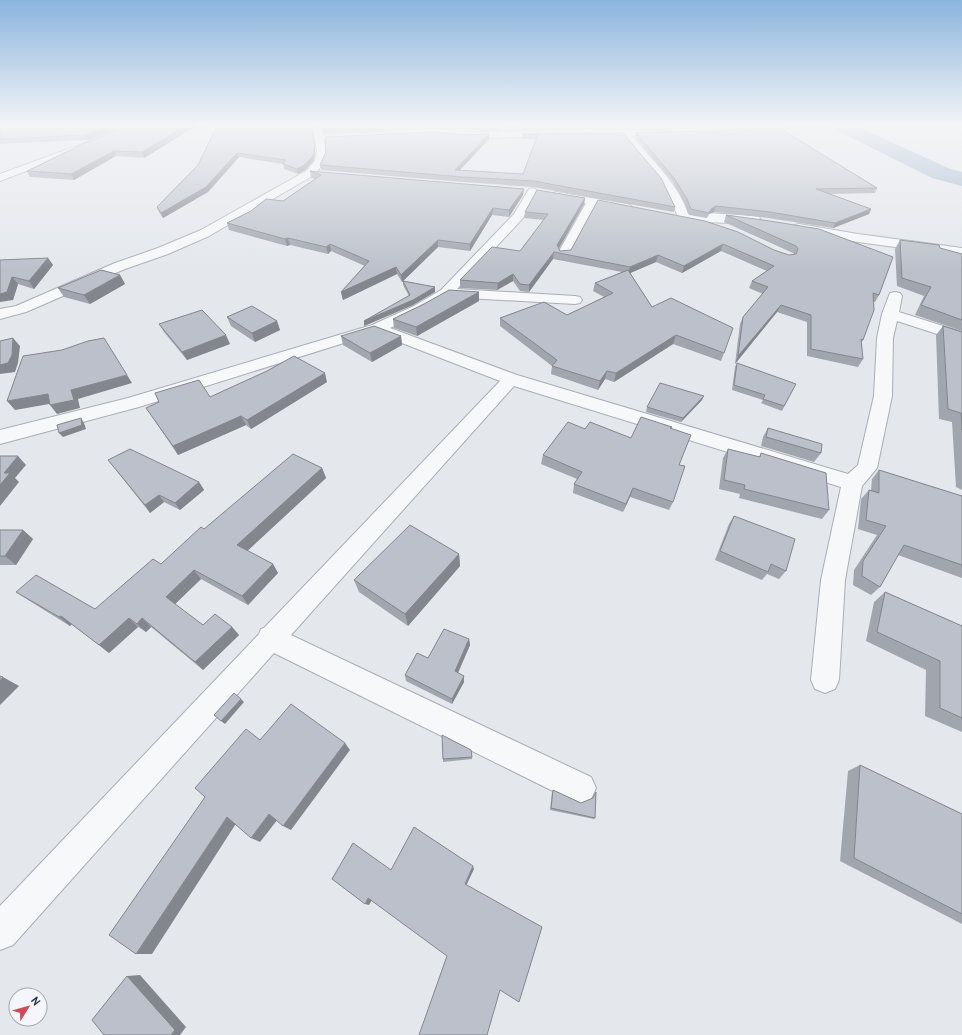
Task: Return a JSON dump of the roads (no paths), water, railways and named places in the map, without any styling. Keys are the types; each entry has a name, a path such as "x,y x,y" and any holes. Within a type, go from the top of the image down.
{"street":[{"path":"0,178 10,174"},
{"path":"0,314 21,309 93,277 163,251 205,233 308,174"},
{"path":"658,174 680,203 683,218"},
{"path":"0,437 133,402 377,328 418,309 446,293 519,216 535,191 638,209"},
{"path":"564,253 593,201"},
{"path":"668,215 728,230"},
{"path":"683,218 706,217 764,222"},
{"path":"790,226 858,238 962,252"},
{"path":"446,293 575,300"},
{"path":"825,680 833,580 867,475 883,396 885,338 895,296"},
{"path":"890,314 962,337"},
{"path":"377,328 511,379 867,475"},
{"path":"0,932 270,638 511,379"},
{"path":"270,638 580,788"}],"waterway":[{"path":"945,174 962,179"}]}
